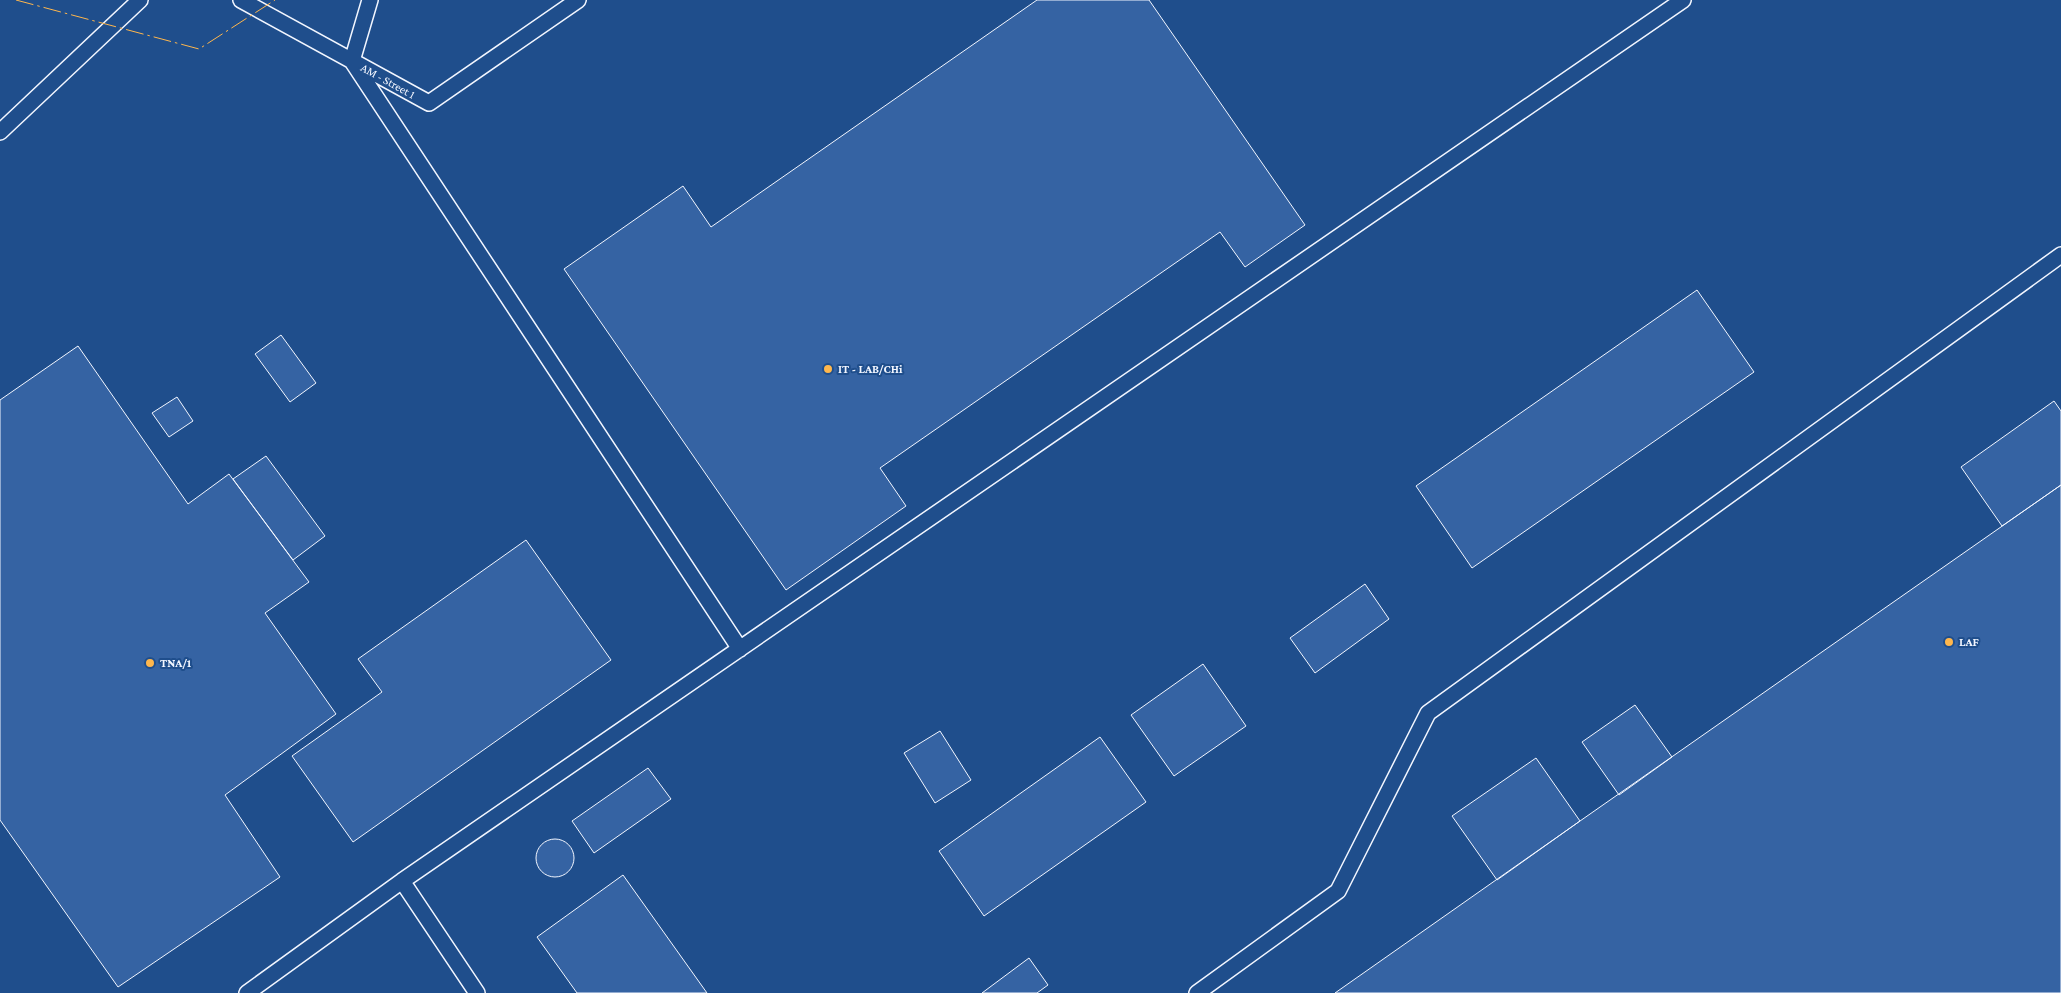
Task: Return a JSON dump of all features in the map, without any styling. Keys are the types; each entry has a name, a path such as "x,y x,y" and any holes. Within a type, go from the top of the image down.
{"lane":[{"path":"0,132 140,0"},
{"name":"AM - Street 1","path":"240,0 429,103 578,0"},
{"path":"370,0 352,61 740,649"},
{"path":"247,993 402,882 1683,0"},
{"path":"1198,993 1338,891 1428,713 2061,255"},
{"path":"402,882 477,993"}],"building":[{"name":"IT - LAB/CHi","path":"1037,0 1149,0 1305,225 1245,267 1220,232 880,468 906,506 786,590 564,269 683,186 711,227"},
{"path":"1697,290 1754,372 1472,568 1416,486"},
{"path":"281,335 316,383 290,402 255,354"},
{"name":"TNA/1","path":"78,346 188,504 229,474 309,582 265,613 336,714 225,795 280,877 118,987 0,820 0,400"},
{"path":"177,397 193,421 169,437 152,413"},
{"path":"2054,401 2061,411 2061,485 2002,526 1961,467"},
{"path":"266,456 325,536 293,560 233,479"},
{"name":"LAF","path":"2061,485 2061,993 1335,993 1580,821"},
{"path":"526,540 611,660 353,842 292,756 382,692 358,659"},
{"path":"1365,584 1389,619 1315,673 1290,638"},
{"path":"1203,664 1246,726 1174,776 1131,715"},
{"path":"1635,705 1672,757 1619,795 1582,742"},
{"path":"940,731 971,780 935,803 904,753"},
{"path":"1100,737 1146,802 984,916 939,851"},
{"path":"1536,758 1580,821 1497,880 1452,816"},
{"path":"648,768 671,799 594,853 572,821"},
{"path":"555,839 569,844 574,858 569,872 555,877 541,872 536,858 541,844"},
{"path":"623,875 707,993 577,993 537,937"},
{"path":"1029,958 1048,985 1037,993 982,993"}],"power":[{"path":"16,0 199,49 275,0"}],"place":[{"name":"IT - LAB/CHi","path":"828,369"},
{"name":"LAF","path":"1949,642"},
{"name":"TNA/1","path":"150,663"}]}
